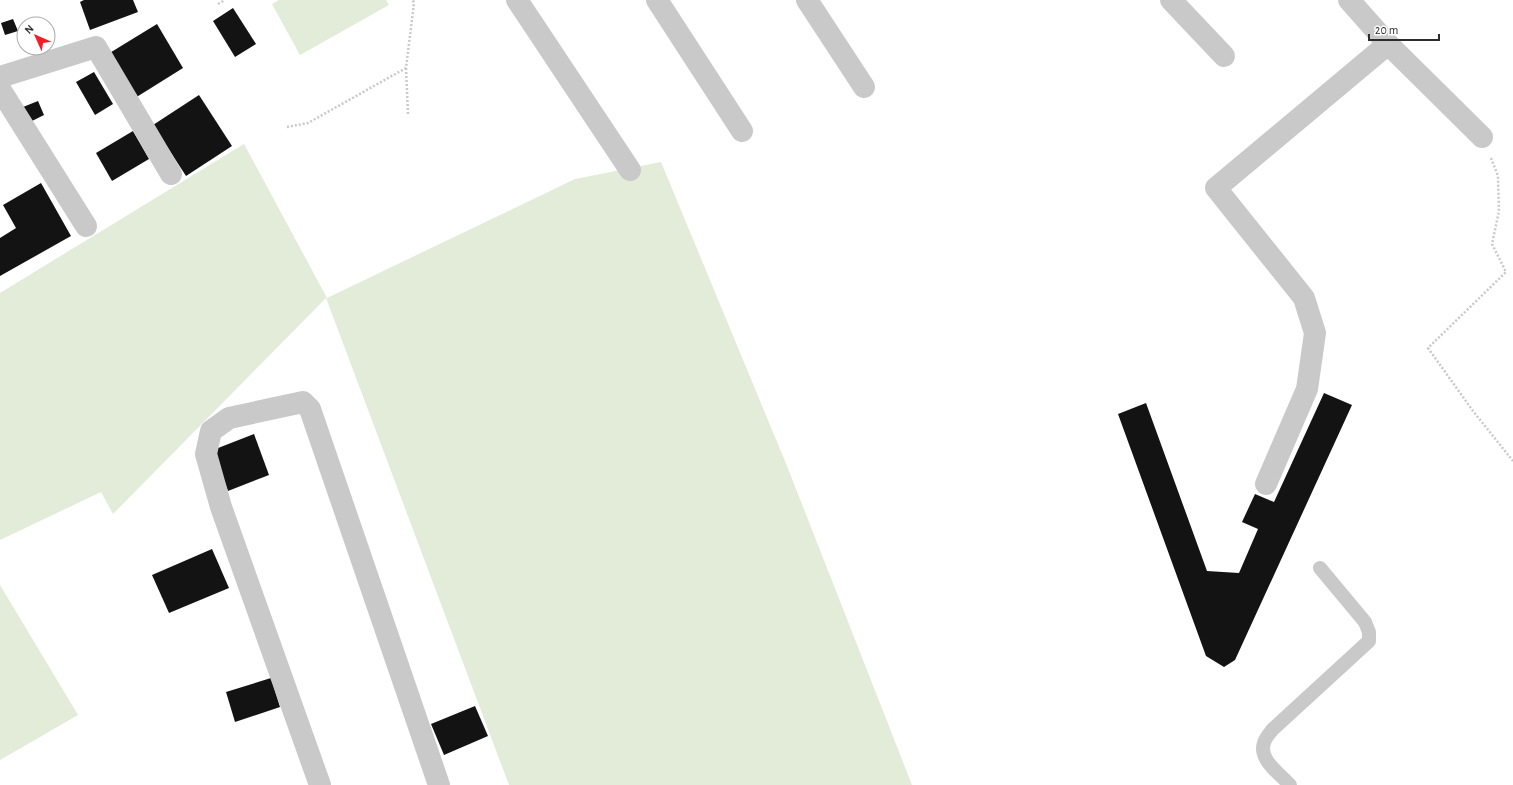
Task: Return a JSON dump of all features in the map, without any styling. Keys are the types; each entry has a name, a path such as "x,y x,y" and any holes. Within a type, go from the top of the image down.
{"street":[{"path":"517,0 630,170"},
{"path":"657,0 742,131"},
{"path":"807,0 864,87"},
{"path":"1171,0 1224,56"},
{"path":"1349,0 1388,44 1482,137"},
{"path":"1266,484 1307,389 1315,332 1304,298 1216,188 1388,44"},
{"path":"0,77 96,48 171,174"},
{"path":"0,89 86,226"},
{"path":"320,785 222,507 206,454 211,431 229,418 303,402 310,408 439,785"}],"lane":[{"path":"1290,785 1269,763 1263,754 1264,743 1272,729 1369,641 1369,632 1365,622 1320,568"}],"path":[{"path":"218,4 225,0"},
{"path":"408,114 406,68 414,3 413,0"},
{"path":"287,127 308,123 406,68"},
{"path":"1482,137 1498,176 1499,211 1492,244 1506,272 1428,348 1473,411 1513,461"}],"green space":[{"path":"279,0 386,0 389,5 300,55 272,4"},
{"path":"244,144 327,298 575,179 661,162 787,466 912,785 509,785 326,298 113,514 101,492 0,540 0,293"},
{"path":"0,585 78,715 0,760"}],"building":[{"path":"84,0 133,0 138,12 90,30 80,2"},
{"path":"233,8 256,44 235,57 213,21"},
{"path":"13,19 16,26 16,32 5,35 1,23"},
{"path":"157,24 183,68 135,98 108,54"},
{"path":"94,72 113,104 95,115 76,82"},
{"path":"199,95 232,146 186,176 153,125"},
{"path":"38,101 44,115 30,122 23,107"},
{"path":"133,131 149,159 112,181 96,153"},
{"path":"41,183 71,236 0,276 0,238 16,228 3,205"},
{"path":"1324,393 1352,405 1235,660 1224,667 1206,656 1118,414 1146,403 1207,571 1239,573 1258,529 1242,522 1255,494 1274,502"},
{"path":"254,434 269,475 228,491 213,450"},
{"path":"212,549 229,588 169,613 152,575"},
{"path":"271,678 280,707 235,722 226,692"},
{"path":"475,706 488,736 444,755 431,724"}]}
